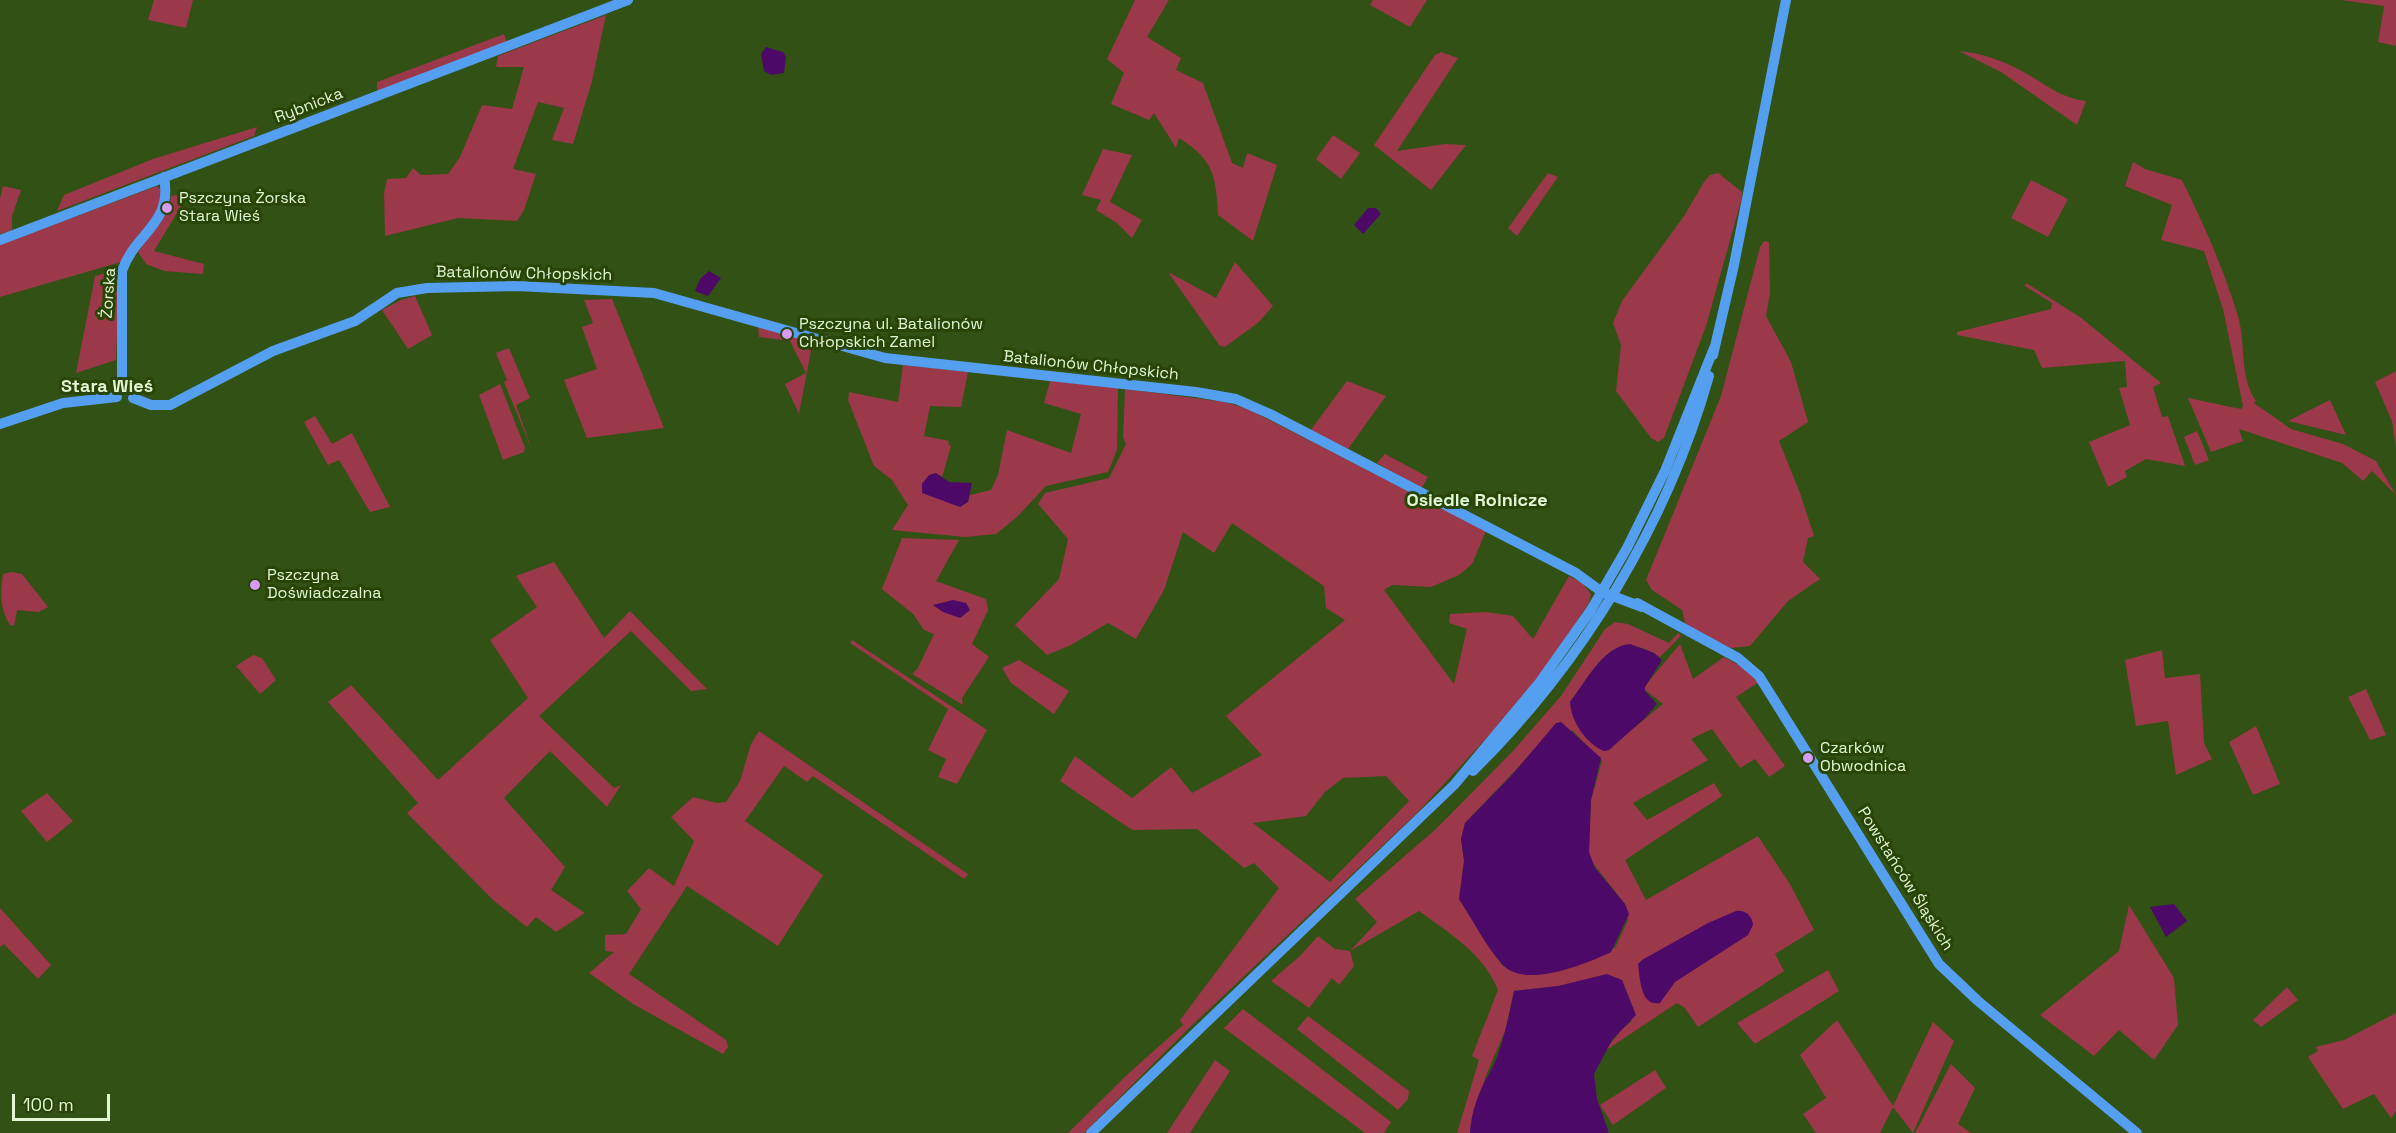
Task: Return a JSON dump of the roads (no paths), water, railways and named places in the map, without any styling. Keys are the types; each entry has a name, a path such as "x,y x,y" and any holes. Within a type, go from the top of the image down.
{"street":[{"name":"Rybnicka","path":"0,240 628,0"},
{"path":"1091,1133 1454,785 1544,676 1609,590 1652,523 1683,453 1705,392 1734,265 1786,0"},
{"name":"Żorska","path":"119,392 122,271 129,256 164,208 167,194 164,177"},
{"name":"Batalionów Chłopskich","path":"119,392 125,403 133,398 151,405 170,405 273,351 355,321 386,299 411,289 517,286 654,293 885,358 1196,392 1236,399 1270,414 1737,657"},
{"path":"0,424 63,403 119,392"},
{"name":"Powstańców Śląskich","path":"1737,657 1767,686 1940,964 1985,1007 2137,1133"}],"place":[{"name":"Pszczyna Żorska Stara Wieś","path":"167,208"},
{"name":"Pszczyna ul. Batalionów Chłopskich Zamel","path":"787,334"},
{"name":"Pszczyna Doświadczalna","path":"255,585"},
{"name":"Czarków Obwodnica","path":"1808,758"}],"district":[{"name":"Stara Wieś","path":"107,387"},
{"name":"Osiedle Rolnicze","path":"1477,501"}]}
